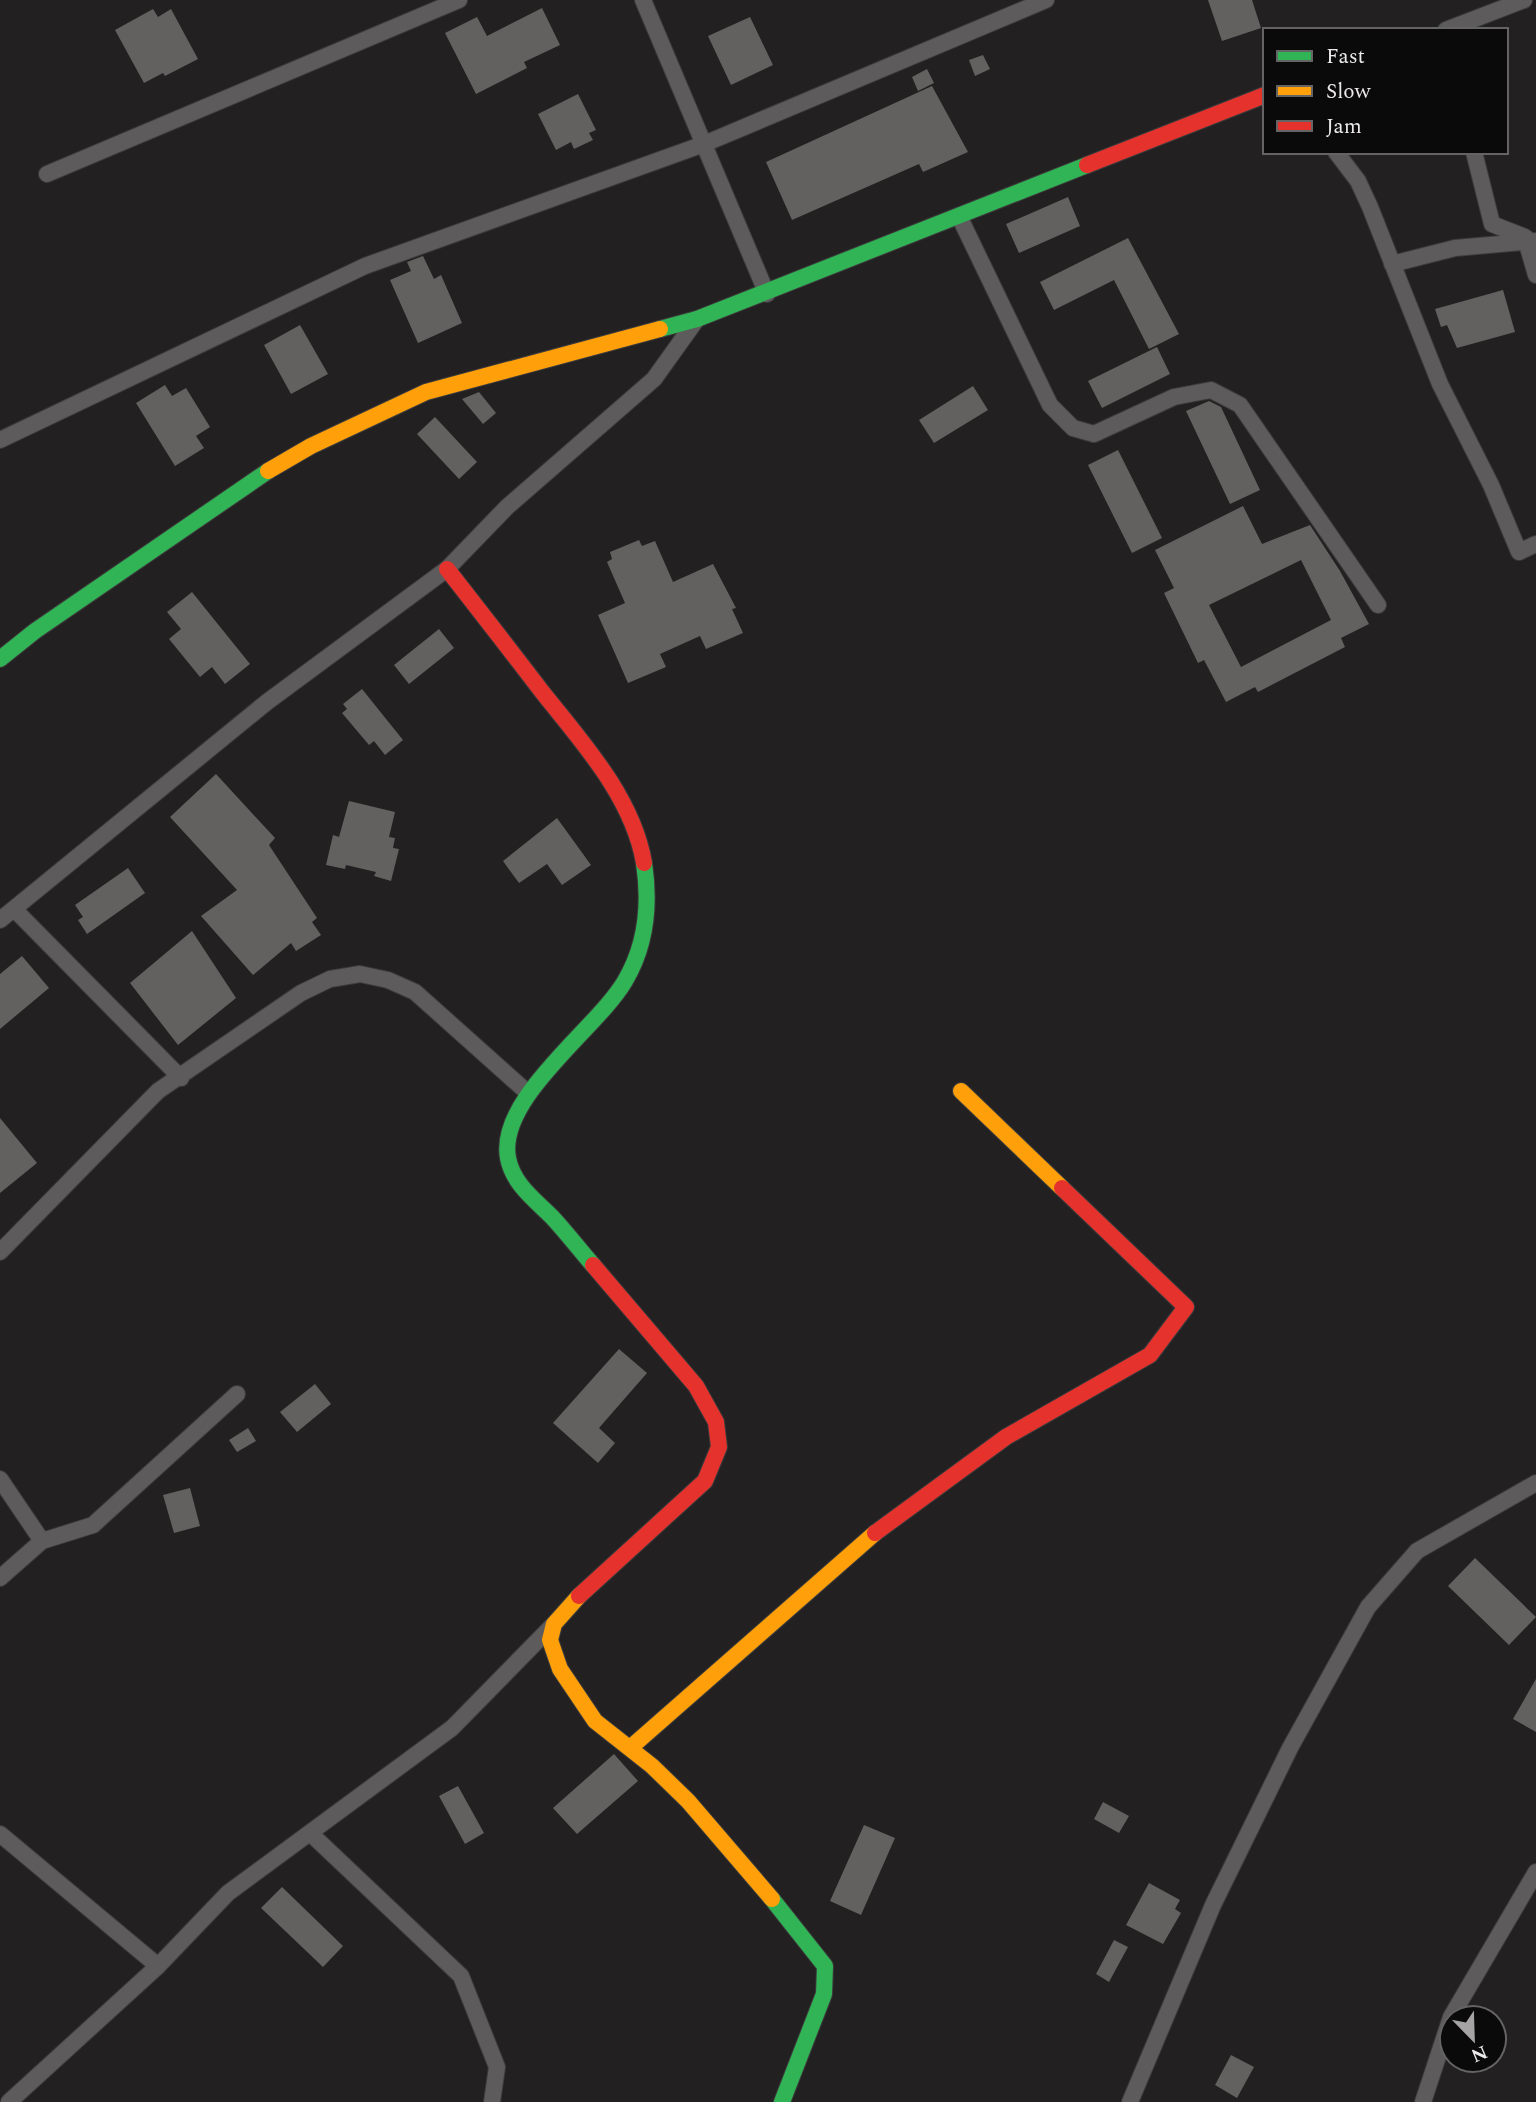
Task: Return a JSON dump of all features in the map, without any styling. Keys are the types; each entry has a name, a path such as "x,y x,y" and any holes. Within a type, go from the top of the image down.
{"street":[{"path":"47,174 459,0"},
{"path":"643,0 767,294"},
{"path":"0,440 365,266 704,144 1046,0"},
{"path":"1454,28 1524,0"},
{"path":"0,659 35,631 251,481 311,446 426,392 697,319 767,294 1263,96"},
{"path":"1338,154 1358,181 1440,384 1491,485 1519,552 1536,544"},
{"path":"1474,154 1492,224 1532,241"},
{"path":"959,216 1049,405 1073,428 1094,434 1174,397 1211,390 1240,405 1378,605"},
{"path":"1392,264 1455,248 1532,241"},
{"path":"1532,241 1536,275"},
{"path":"0,920 267,702 447,569 507,507 654,379 697,319"},
{"path":"9,2102 158,1966 228,1893 452,1728 577,1597 705,1482 719,1447 716,1422 696,1385 552,1217 521,1187 508,1157 511,1127 528,1093 609,1006 627,978 642,943 649,895 641,847 620,797 574,732 447,569"},
{"path":"14,909 181,1079"},
{"path":"0,1252 158,1091 181,1079 301,993 330,979 360,975 388,979 415,992 528,1093"},
{"path":"630,1748 882,1527 1006,1437 1150,1355 1186,1307 961,1091"},
{"path":"0,1578 42,1541 93,1525 237,1394"},
{"path":"0,1479 42,1541"},
{"path":"1130,2102 1213,1905 1290,1748 1368,1607 1418,1551 1536,1483"},
{"path":"554,1624 550,1640 559,1669 595,1721 630,1748 688,1801 752,1874 825,1966 824,1994 788,2100"},
{"path":"310,1833 461,1976 497,2067 492,2102"},
{"path":"0,1834 158,1966"},
{"path":"1423,2102 1451,2017 1536,1872"}],"building":[{"path":"1208,0 1252,0 1261,28 1222,41"},
{"path":"542,8 560,45 524,62 527,68 476,94 445,33 477,17 487,36"},
{"path":"153,9 158,17 171,9 198,59 165,76 163,73 144,83 115,30"},
{"path":"750,17 773,65 731,85 708,36"},
{"path":"983,55 990,69 975,76 969,60"},
{"path":"927,69 934,83 918,91 912,77"},
{"path":"932,86 968,152 923,172 919,164 792,220 766,162"},
{"path":"578,94 596,130 589,133 593,140 574,149 571,142 556,150 538,114"},
{"path":"1068,197 1080,226 1019,253 1006,224"},
{"path":"1128,238 1179,334 1149,349 1114,280 1054,310 1040,282"},
{"path":"423,256 434,279 441,275 462,323 418,343 390,280 411,271 407,262"},
{"path":"1503,290 1515,332 1457,348 1447,325 1441,327 1435,309"},
{"path":"300,325 328,374 291,394 264,345"},
{"path":"1157,347 1170,374 1102,408 1088,381"},
{"path":"165,385 172,396 186,388 210,427 196,436 204,448 175,466 136,403"},
{"path":"973,386 988,410 934,443 919,420"},
{"path":"479,392 496,413 483,424 462,399"},
{"path":"1209,401 1221,407 1260,490 1230,504 1186,411"},
{"path":"435,417 477,462 459,479 417,434"},
{"path":"1118,450 1162,538 1132,553 1088,465"},
{"path":"1243,506 1262,544 1310,525 1340,571 1369,624 1341,638 1345,647 1258,692 1255,687 1226,702 1204,660 1198,663 1164,593 1174,588 1155,550","holes":["1301,560 1331,620 1241,667 1209,605"]},
{"path":"639,540 642,546 655,541 673,582 713,564 736,608 732,609 743,633 706,649 700,636 660,654 666,667 628,683 598,615 625,603 607,562 612,559 610,552"},
{"path":"192,592 250,664 225,684 212,667 200,677 169,639 181,629 167,612"},
{"path":"439,629 454,648 409,684 394,665"},
{"path":"362,689 403,740 385,755 374,741 369,745 342,713 347,709 343,704"},
{"path":"216,774 275,838 269,845 317,918 312,922 321,935 296,951 291,943 253,975 201,916 237,890 170,817"},
{"path":"349,801 395,812 389,837 395,838 393,848 399,849 391,881 374,876 376,872 346,865 345,869 326,865 333,835 339,837"},
{"path":"557,818 591,865 562,885 547,864 519,883 503,861"},
{"path":"128,868 145,893 87,934 78,920 83,917 75,905"},
{"path":"192,931 236,998 178,1045 130,983"},
{"path":"22,956 49,988 0,1029 0,974"},
{"path":"0,1118 37,1163 0,1193"},
{"path":"619,1349 647,1373 599,1428 615,1443 598,1463 553,1423"},
{"path":"315,1384 331,1404 297,1432 280,1412"},
{"path":"248,1428 256,1441 237,1452 229,1440"},
{"path":"190,1488 200,1526 174,1533 163,1495"},
{"path":"1475,1558 1536,1617 1509,1645 1448,1586"},
{"path":"1536,1679 1536,1732 1513,1719"},
{"path":"614,1754 638,1781 577,1834 553,1808"},
{"path":"458,1786 484,1833 465,1844 439,1796"},
{"path":"1103,1802 1129,1816 1119,1833 1094,1819"},
{"path":"864,1825 895,1838 861,1915 830,1901"},
{"path":"1149,1883 1180,1900 1175,1909 1181,1913 1163,1944 1126,1925"},
{"path":"282,1887 343,1946 323,1967 261,1908"},
{"path":"1114,1940 1128,1947 1109,1982 1096,1974"},
{"path":"1231,2055 1254,2067 1237,2098 1215,2085"}],"traffic: fast":[{"path":"660,329 697,319 1087,165"},
{"path":"0,659 35,631 268,471"},
{"path":"593,1265 514,1176 508,1158 509,1135 518,1112 533,1088 611,1000 632,967 645,923 647,893 644,863"},
{"path":"772,1899 825,1966 824,1994 782,2102"}],"traffic: slow":[{"path":"268,471 311,446 426,392 660,329"},
{"path":"961,1091 1062,1188"},
{"path":"630,1748 875,1533"},
{"path":"579,1596 554,1624 550,1640 560,1669 595,1721 652,1766 688,1801 772,1899"}],"traffic: jam":[{"path":"1087,165 1263,96"},
{"path":"447,569 604,772 629,816 644,863"},
{"path":"875,1533 1006,1437 1150,1355 1186,1307 1062,1188"},
{"path":"579,1596 705,1481 719,1447 716,1422 696,1386 593,1265"}]}
